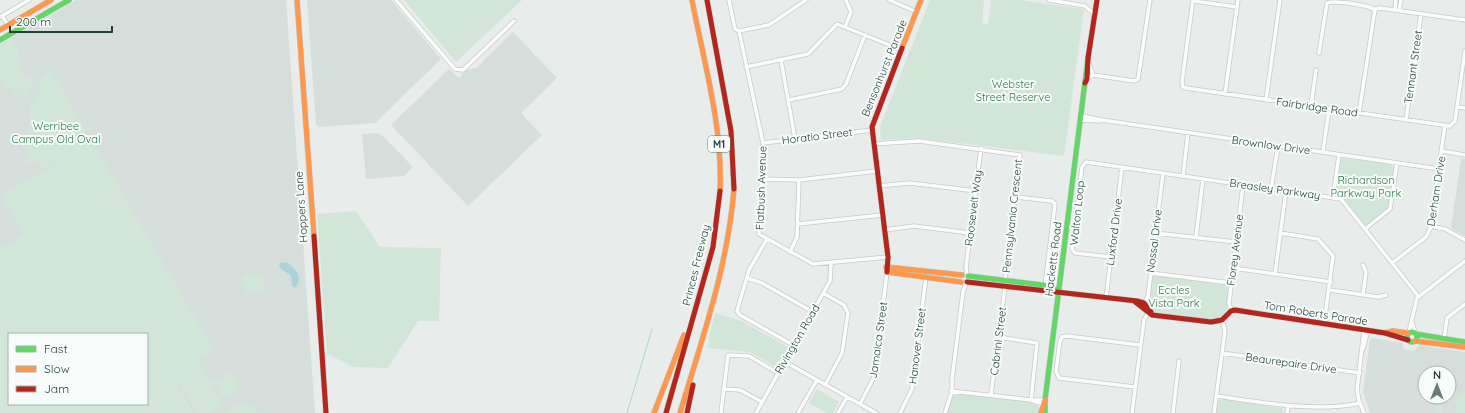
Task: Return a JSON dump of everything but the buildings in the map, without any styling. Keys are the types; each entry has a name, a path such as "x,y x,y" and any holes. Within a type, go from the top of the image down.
{"main road":[{"path":"0,30 51,0"},
{"path":"0,40 69,0"},
{"name":"Hoppers Lane","path":"297,0 326,413"},
{"name":"Princes Freeway","path":"666,413 713,247 719,210 721,170 715,112 691,0"},
{"name":"M1","path":"680,413 725,253 732,210 734,169 728,110 707,0"},
{"name":"Bensonhurst Parade","path":"887,268 884,230 873,144 873,121 922,0"},
{"name":"Hacketts Road","path":"1045,413 1080,117 1080,106 1082,104 1086,81 1083,80 1089,61 1096,1"},
{"path":"8,25 12,34"},
{"path":"887,268 926,277 964,282 1045,286 1052,287 1059,291"},
{"path":"887,268 965,275 1051,292 1059,291 1134,301 1142,305 1148,312 1158,315 1211,322 1222,321 1231,313"},
{"path":"964,282 965,275"},
{"path":"654,413 705,277"},
{"name":"Tom Roberts Parade","path":"1231,313 1244,312 1366,330 1385,333 1412,342 1415,341"},
{"name":"Tom Roberts Parade","path":"1385,333 1393,331 1412,333 1465,342"},
{"path":"687,413 704,332"},
{"path":"1408,340 1412,333"},
{"path":"1412,333 1415,341 1465,347"},
{"name":"Hacketts Road","path":"1041,413 1045,403"}],"street":[{"path":"8,25 1,17 29,0"},
{"path":"396,0 455,69 459,71 463,70 514,21"},
{"name":"Flatbush Avenue","path":"730,0 735,29 739,31 763,143 758,231 760,235 810,264 830,264 886,257"},
{"path":"739,31 769,25 806,0"},
{"path":"845,27 852,12 846,0"},
{"path":"889,0 918,12"},
{"path":"1049,0 1083,5 1096,1"},
{"path":"1082,0 1083,5 1094,14"},
{"path":"1086,81 1093,75 1132,80 1138,79 1150,0"},
{"path":"1193,0 1237,7"},
{"name":"Fairbridge Road","path":"1193,0 1182,86 1186,88 1445,125 1453,125 1457,107"},
{"path":"1225,94 1238,0"},
{"path":"1266,100 1280,0"},
{"path":"1396,0 1397,11"},
{"path":"1397,11 1400,0"},
{"path":"1319,53 1327,2 1368,6 1375,10 1378,8 1465,20"},
{"path":"1360,113 1375,10"},
{"name":"Tennant Street","path":"1406,120 1421,14"},
{"path":"746,67 808,54 815,49 838,24 902,50"},
{"path":"789,100 842,89 846,84 865,35"},
{"path":"1465,51 1457,107 1465,108"},
{"path":"781,60 795,139"},
{"path":"1089,61 1093,75"},
{"path":"1311,106 1316,70"},
{"path":"1323,152 1329,109"},
{"name":"Brownlow Drive","path":"1080,117 1439,169"},
{"name":"Derham Drive","path":"1392,263 1426,237 1431,226 1445,125"},
{"name":"Horatio Street","path":"763,143 872,130"},
{"path":"1183,176 1188,133"},
{"name":"Pennsylvania Crescent","path":"873,144 914,141 981,148 1020,155 1005,284"},
{"path":"1271,189 1278,146"},
{"name":"Roosevelt Way","path":"965,275 981,148"},
{"path":"1442,152 1465,155"},
{"path":"1333,198 1339,155"},
{"name":"Breasley Parkway","path":"1086,162 1333,198 1344,202 1419,297"},
{"name":"Walton Loop","path":"1086,162 1082,167 1072,250 1075,253 1111,257"},
{"path":"1365,229 1390,209 1397,163"},
{"name":"Luxford Drive","path":"1106,298 1122,167"},
{"path":"762,179 799,180 877,171"},
{"name":"Nossal Drive","path":"1142,305 1148,296 1163,173"},
{"path":"1196,238 1203,179"},
{"path":"790,252 796,240 798,224 799,180"},
{"path":"878,186 910,183 976,191"},
{"name":"Florey Avenue","path":"1231,313 1229,303 1243,185"},
{"path":"1275,274 1286,191"},
{"path":"1016,197 1052,201 1055,204 1045,286"},
{"path":"798,224 882,215"},
{"path":"884,230 914,226 970,234"},
{"path":"1431,226 1445,229 1465,240"},
{"path":"1155,232 1236,242"},
{"path":"1280,233 1313,237 1323,244 1333,256 1324,324"},
{"path":"767,239 747,278 738,308 738,314 793,345"},
{"path":"1412,333 1415,302 1419,297 1465,261"},
{"name":"Rivington Road","path":"756,413 831,279 830,264"},
{"path":"1362,295 1366,272 1363,265"},
{"name":"Jamaica Street","path":"860,404 874,377 887,268"},
{"path":"1233,268 1330,282"},
{"path":"1150,273 1231,283"},
{"name":"Hanover Street","path":"900,413 912,389 926,277"},
{"path":"747,278 762,283 813,312"},
{"path":"945,413 952,390 952,379 964,282"},
{"name":"Cabrini Street","path":"991,395 1005,284"},
{"path":"1329,290 1378,297 1386,295"},
{"path":"823,293 844,305 848,313 842,353 825,385"},
{"path":"1444,339 1448,318 1465,304"},
{"path":"1132,413 1140,345 1144,320 1148,312"},
{"path":"1214,413 1225,330 1222,321"},
{"path":"1364,413 1357,392 1366,330"},
{"path":"1135,387 1059,378 1056,371 1060,341 1061,338 1065,336 1140,345"},
{"path":"998,338 1035,342 1038,344 1031,400"},
{"name":"Beaurepaire Drive","path":"1222,353 1360,373"},
{"path":"721,413 726,359 729,354 750,357 778,373"},
{"path":"1173,413 1179,361"},
{"path":"785,362 876,413"},
{"path":"798,413 817,380"},
{"path":"723,389 740,390 762,402"},
{"path":"952,390 1045,403"},
{"path":"1216,396 1328,410 1360,403"},
{"path":"838,413 847,397"},
{"path":"1287,413 1288,406"}],"shaded area":[{"path":"76,0 286,0 315,413 193,413 171,376 214,350 2,196 25,235 0,250 0,44"},
{"path":"307,0 391,0 441,59 375,123 319,127 316,125"},
{"path":"513,32 557,78 521,113 542,135 468,206 391,125 449,69 459,78 466,70 476,68"},
{"path":"378,133 382,135 413,167 404,176 366,179 362,134"},
{"path":"1461,159 1465,159 1465,236 1451,228"},
{"path":"1373,338 1402,343 1404,349 1414,351 1419,345 1465,352 1465,392 1458,396 1457,404 1457,365 1417,365 1417,405 1457,405 1456,413 1370,413 1363,391 1370,340"}],"green space":[{"path":"404,0 522,0 456,62"},
{"name":"Webster Street Reserve","path":"930,0 984,0 982,23 988,24 991,0 1019,0 1084,9 1064,156 918,138 881,140 880,127"},
{"path":"11,38 18,49 19,64 25,74 17,79 25,75 28,79 31,77 33,83 32,89 25,99 15,80 21,95 18,96 11,87 8,89 0,76 0,44"},
{"name":"Werribee Campus Old Oval","path":"50,69 214,350 171,376 193,413 0,413 0,250 25,235 1,196 77,151 43,169 38,160 26,164 31,104 40,92 40,78"},
{"name":"Richardson Parkway Park","path":"1342,158 1390,164 1394,167 1389,208 1368,225 1364,224 1347,202 1335,193 1340,160"},
{"path":"356,211 380,247 441,248 439,321 418,321 388,368 354,367 327,354 317,214"},
{"path":"263,274 264,293 246,294 244,276"},
{"name":"Eccles Vista Park","path":"1155,275 1226,284 1228,287 1229,296 1224,315 1221,318 1212,320 1155,312 1147,302 1152,278"},
{"path":"715,313 742,321 788,347 776,367 750,352 708,348"},
{"path":"198,361 224,404 210,413 197,413 174,376"},
{"path":"231,372 240,388 223,398 214,382"},
{"path":"817,389 839,402 833,413 827,413 809,403"},
{"path":"1465,392 1465,413 1456,413 1458,396"},
{"path":"953,394 1026,401 1038,405 1040,413 947,413"},
{"path":"1222,399 1282,408 1284,413 1216,413 1218,401"},
{"path":"237,405 251,406 267,413 224,413"},
{"path":"1436,405 1443,405 1442,413 1435,413"}],"water":[{"path":"286,262 296,270 298,274 299,281 295,288 292,286 291,276 279,267 280,263"}],"waterway":[{"path":"627,413 652,329"}],"traffic: fast":[{"path":"0,40 69,0"},
{"path":"1045,413 1045,400 1088,58"},
{"path":"968,276 1050,286 1059,291"},
{"path":"1410,332 1414,332 1416,333 1417,337 1416,341 1410,342 1407,339 1407,335 1410,332"},
{"path":"1416,334 1465,342"}],"traffic: slow":[{"path":"0,30 51,0"},
{"path":"297,0 314,236"},
{"path":"692,0 716,119 719,143 720,191"},
{"path":"902,48 921,0"},
{"path":"680,413 720,274 731,218 734,189"},
{"path":"886,267 962,275"},
{"path":"887,272 961,282"},
{"path":"1385,333 1393,331 1408,333"},
{"path":"654,413 684,335"},
{"path":"1415,341 1465,347"},
{"path":"1041,413 1045,400"}],"traffic: jam":[{"path":"707,0 731,131 734,189"},
{"path":"1085,83 1087,79 1088,58 1097,0"},
{"path":"887,272 888,257 872,127 902,48"},
{"path":"666,413 713,247 720,191"},
{"path":"314,236 326,413"},
{"path":"967,282 1137,301 1144,303 1151,312"},
{"path":"1134,301 1152,315 1211,322 1222,320 1231,311 1235,310 1385,333 1408,340"},
{"path":"687,413 693,385"}]}
